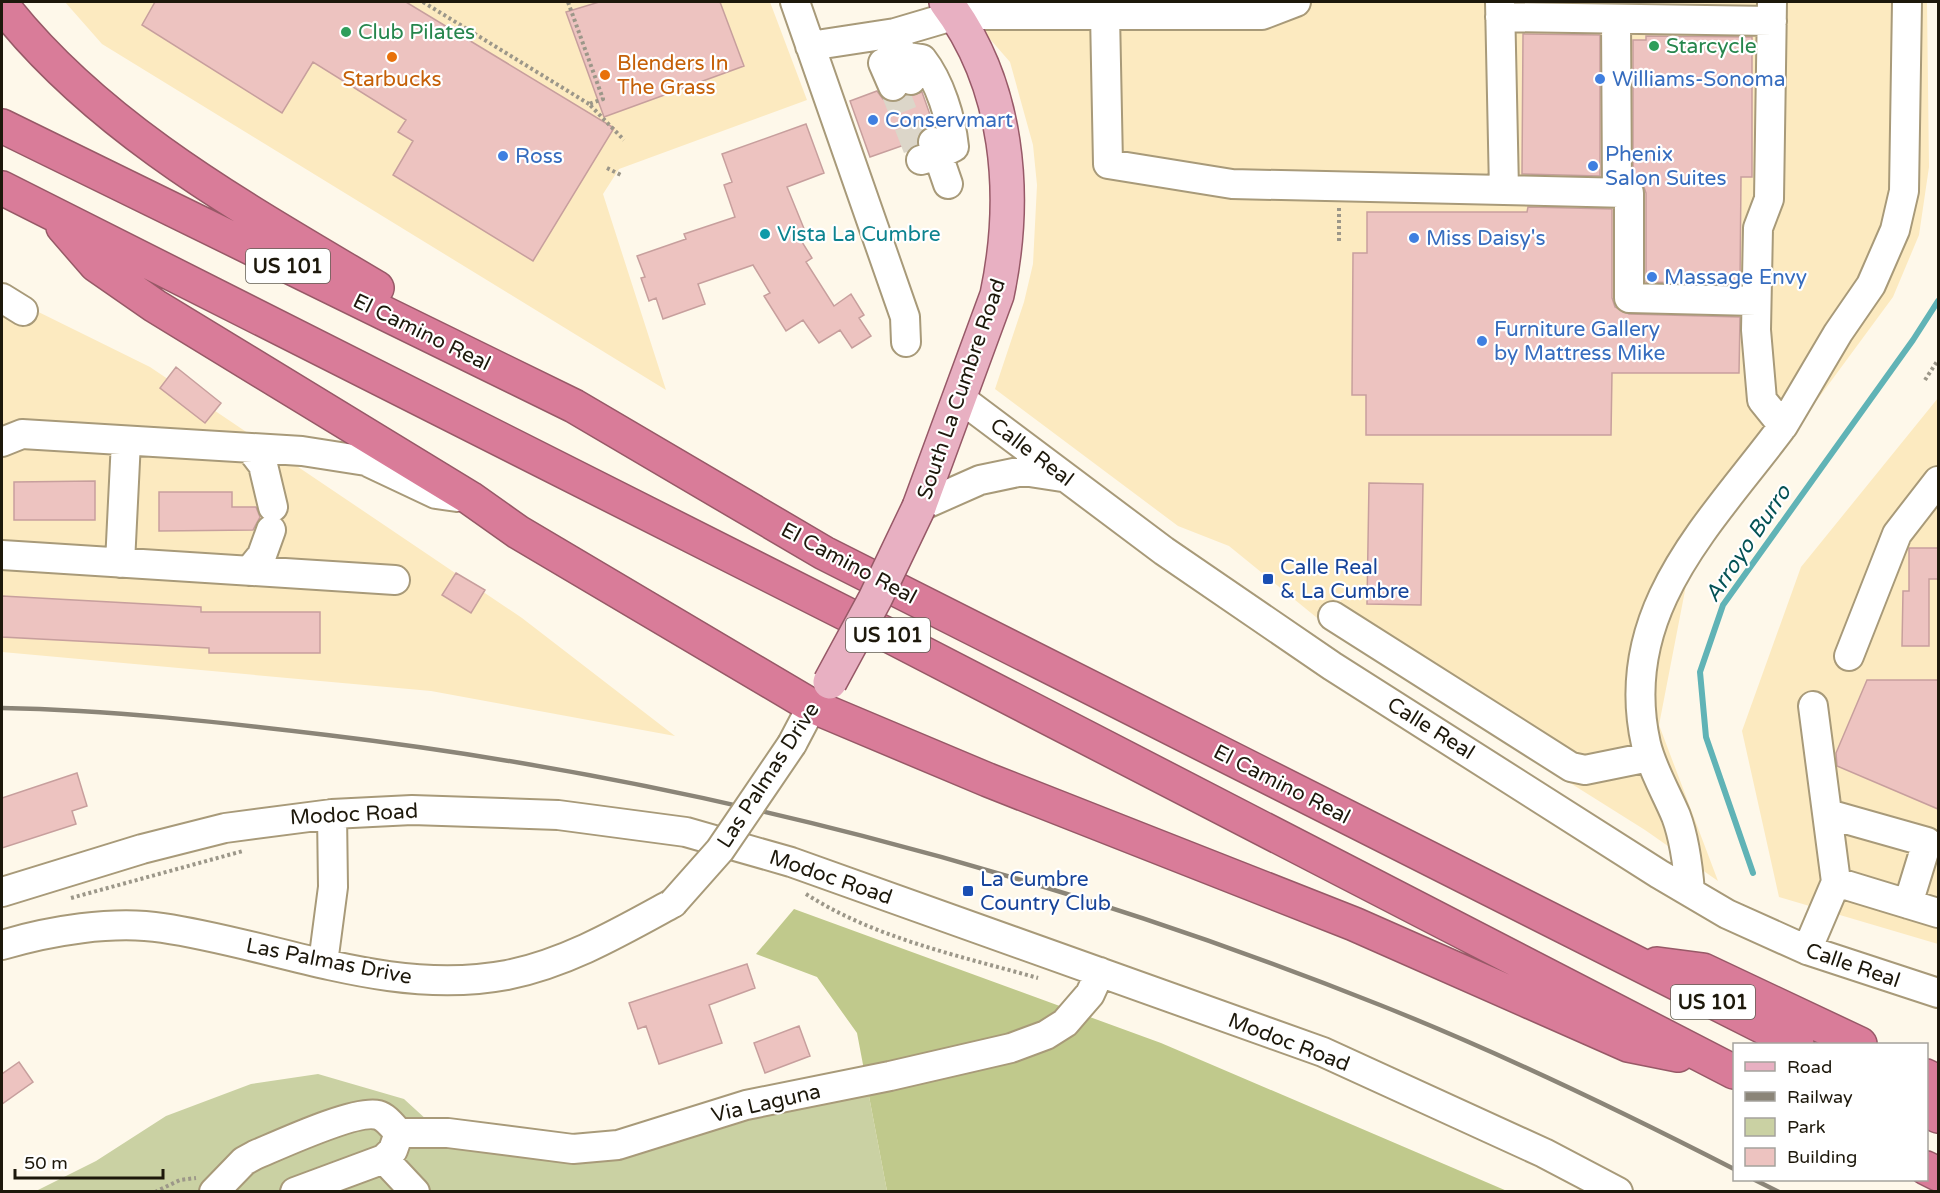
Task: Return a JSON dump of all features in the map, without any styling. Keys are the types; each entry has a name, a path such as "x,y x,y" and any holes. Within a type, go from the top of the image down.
{"highway":[{"path":"2,5 30,41 75,86 108,113 235,203 574,406"},
{"name":"El Camino Real","path":"2,126 574,406 824,552 1795,1043"},
{"name":"US 101","path":"2,188 873,627 1727,1067"},
{"path":"52,215 96,265 155,306 470,498 529,538 821,694 988,780 1354,924 1628,1045 1727,1067"},
{"path":"1629,960 1703,970 1858,1043"}],"main road":[{"name":"South La Cumbre Road","path":"875,599 919,507 997,295 1005,259 1009,211 1005,149 996,111 980,63 951,8"},
{"name":"Las Palmas Drive","path":"821,694 875,599"}],"street":[{"path":"795,2 906,317 906,342"},
{"path":"900,64 951,8 1020,8 1105,14 1262,15 1296,2"},
{"path":"1690,892 1687,859 1677,818 1649,757 1643,732 1639,678 1654,616 1670,580 1783,426 1838,333 1871,285 1895,230 1904,191 1907,2"},
{"path":"1504,190 1500,9 1621,12 1772,11 1769,199 1758,228 1756,301 1762,400 1783,426"},
{"path":"1617,192 1621,12"},
{"path":"1105,14 1108,164 1232,184 1629,193 1629,298 1756,301"},
{"path":"810,46 900,64 922,59 937,86 952,131 954,147 929,148 948,184"},
{"name":"Calle Real","path":"960,398 1164,551 1346,675 1690,892 1755,928 1807,951 1938,993"},
{"path":"2,442 22,434 302,451 366,461 436,494 470,498"},
{"path":"120,563 126,441"},
{"path":"249,571 262,555 272,519 263,465 250,448"},
{"path":"919,507 980,480 1023,471 1066,477"},
{"path":"1849,656 1898,534 1938,481"},
{"path":"2,555 395,580"},
{"path":"1333,616 1571,767 1585,770 1649,757"},
{"name":"Las Palmas Drive","path":"2,945 52,933 100,927 161,927 397,978 440,980 507,975 550,964 590,948 673,903 720,850 792,744 821,694"},
{"path":"1807,951 1836,882 1813,706"},
{"name":"Modoc Road","path":"2,892 225,828 332,813 477,810 558,815 686,832 791,862 1323,1052 1544,1153 1618,1191"},
{"path":"323,963 333,887 332,813"},
{"path":"1828,814 1927,842 1908,904"},
{"path":"1836,882 1938,913"},
{"name":"Via Laguna","path":"399,1133 448,1133 573,1149 618,1144 746,1104 890,1076 1011,1048 1046,1035 1065,1023 1090,994 1100,972"},
{"path":"207,1185 255,1155 342,1121 370,1114 381,1115 399,1133 393,1150 384,1159 295,1191"},
{"path":"384,1159 415,1191"}],"path":[{"path":"423,2 589,104 624,140"},
{"path":"568,2 603,99 589,104"},
{"path":"607,168 624,177"},
{"path":"1339,186 1339,241"},
{"path":"1925,380 1938,360"},
{"path":"70,898 250,849"},
{"path":"798,889 835,913 888,933 1046,980"},
{"path":"154,1191 180,1180 207,1185"}],"shaded area":[{"path":"65,2 770,2 807,100 619,169 603,194 666,390 102,44"},
{"path":"1144,2 1927,2 1929,167 1919,235 1893,297 1688,575 1659,725 1718,881 1645,830 1349,644 1229,546 1178,526 995,389 1024,302 1033,264 1037,185 1033,145 1010,62 969,15"},
{"path":"2,294 150,367 522,618 675,736 431,691 2,652"},
{"path":"1938,398 1938,944 1779,897 1742,731 1801,567"}],"green space":[{"path":"794,909 1161,1043 1507,1191 887,1191 857,1033 817,977 756,954"},
{"path":"318,1074 404,1099 451,1142 565,1157 868,1091 887,1191 34,1192 96,1161 166,1116 251,1084"}],"building":[{"path":"155,2 406,2 614,128 533,261 393,175 413,141 398,132 406,120 313,62 282,113 142,25"},
{"path":"599,2 720,2 744,66 604,117 566,12"},
{"path":"1523,34 1600,35 1600,176 1522,174"},
{"path":"1646,36 1752,37 1752,177 1741,177 1740,284 1646,282 1646,193 1643,184 1633,178 1633,40 1646,40"},
{"path":"877,91 883,99 892,102 922,92 934,126 921,131 917,144 908,150 907,144 870,157 850,101"},
{"path":"806,124 824,173 787,187 805,231 797,234 812,258 806,262 834,306 851,294 864,315 859,318 871,336 852,348 840,330 819,343 803,320 786,331 764,296 770,293 753,265 698,284 705,304 663,319 656,298 649,301 641,278 645,277 637,256 686,239 684,234 735,217 724,185 732,182 722,154"},
{"name":"Furniture Gallery by Mattress Mike","path":"1528,207 1612,209 1612,298 1615,307 1629,314 1740,317 1739,373 1612,373 1611,435 1366,435 1366,395 1352,395 1353,253 1367,253 1367,212 1527,212"},
{"path":"176,367 221,403 205,423 160,388"},
{"path":"95,481 95,520 14,520 14,482"},
{"path":"1369,483 1423,484 1421,605 1367,604"},
{"path":"159,492 232,492 232,507 256,507 260,517 253,530 159,531"},
{"path":"1909,548 1938,548 1938,579 1929,579 1929,646 1902,646 1903,591 1909,591"},
{"path":"456,573 485,590 471,613 442,595"},
{"path":"2,596 201,607 201,612 320,612 320,653 209,653 209,648 2,637"},
{"path":"1867,680 1938,680 1938,809 1837,766 1836,753"},
{"path":"77,773 87,806 72,811 76,824 2,848 2,798"},
{"path":"747,964 755,988 709,1005 722,1043 659,1064 646,1026 638,1029 629,1003"},
{"path":"799,1026 810,1056 765,1073 754,1043"},
{"path":"19,1062 33,1082 2,1104 2,1074"}],"waterway":[{"name":"Arroyo Burro","path":"1753,873 1706,737 1700,672 1723,605 1913,340 1938,301"}],"tunnel":[{"path":"893,86 917,148"}],"railway":[{"path":"2,708 83,711 206,721 462,753 596,776 730,804 862,836 994,872 1124,912 1380,1005 1559,1083 1733,1168"},
{"path":"1757,1181 1779,1192"}],"place":[{"name":"Club Pilates","path":"346,32"},
{"name":"Starcycle","path":"1654,46"},
{"name":"Starbucks","path":"392,57"},
{"name":"Blenders In The Grass","path":"605,75"},
{"name":"Williams-Sonoma","path":"1600,79"},
{"name":"Conservmart","path":"873,120"},
{"name":"Ross","path":"503,156"},
{"name":"Phenix Salon Suites","path":"1593,166"},
{"name":"Vista La Cumbre","path":"765,234"},
{"name":"Miss Daisy's","path":"1414,238"},
{"name":"Massage Envy","path":"1652,277"},
{"name":"Furniture Gallery by Mattress Mike","path":"1482,341"},
{"name":"Calle Real & La Cumbre","path":"1268,579"},
{"name":"La Cumbre Country Club","path":"968,891"}]}
